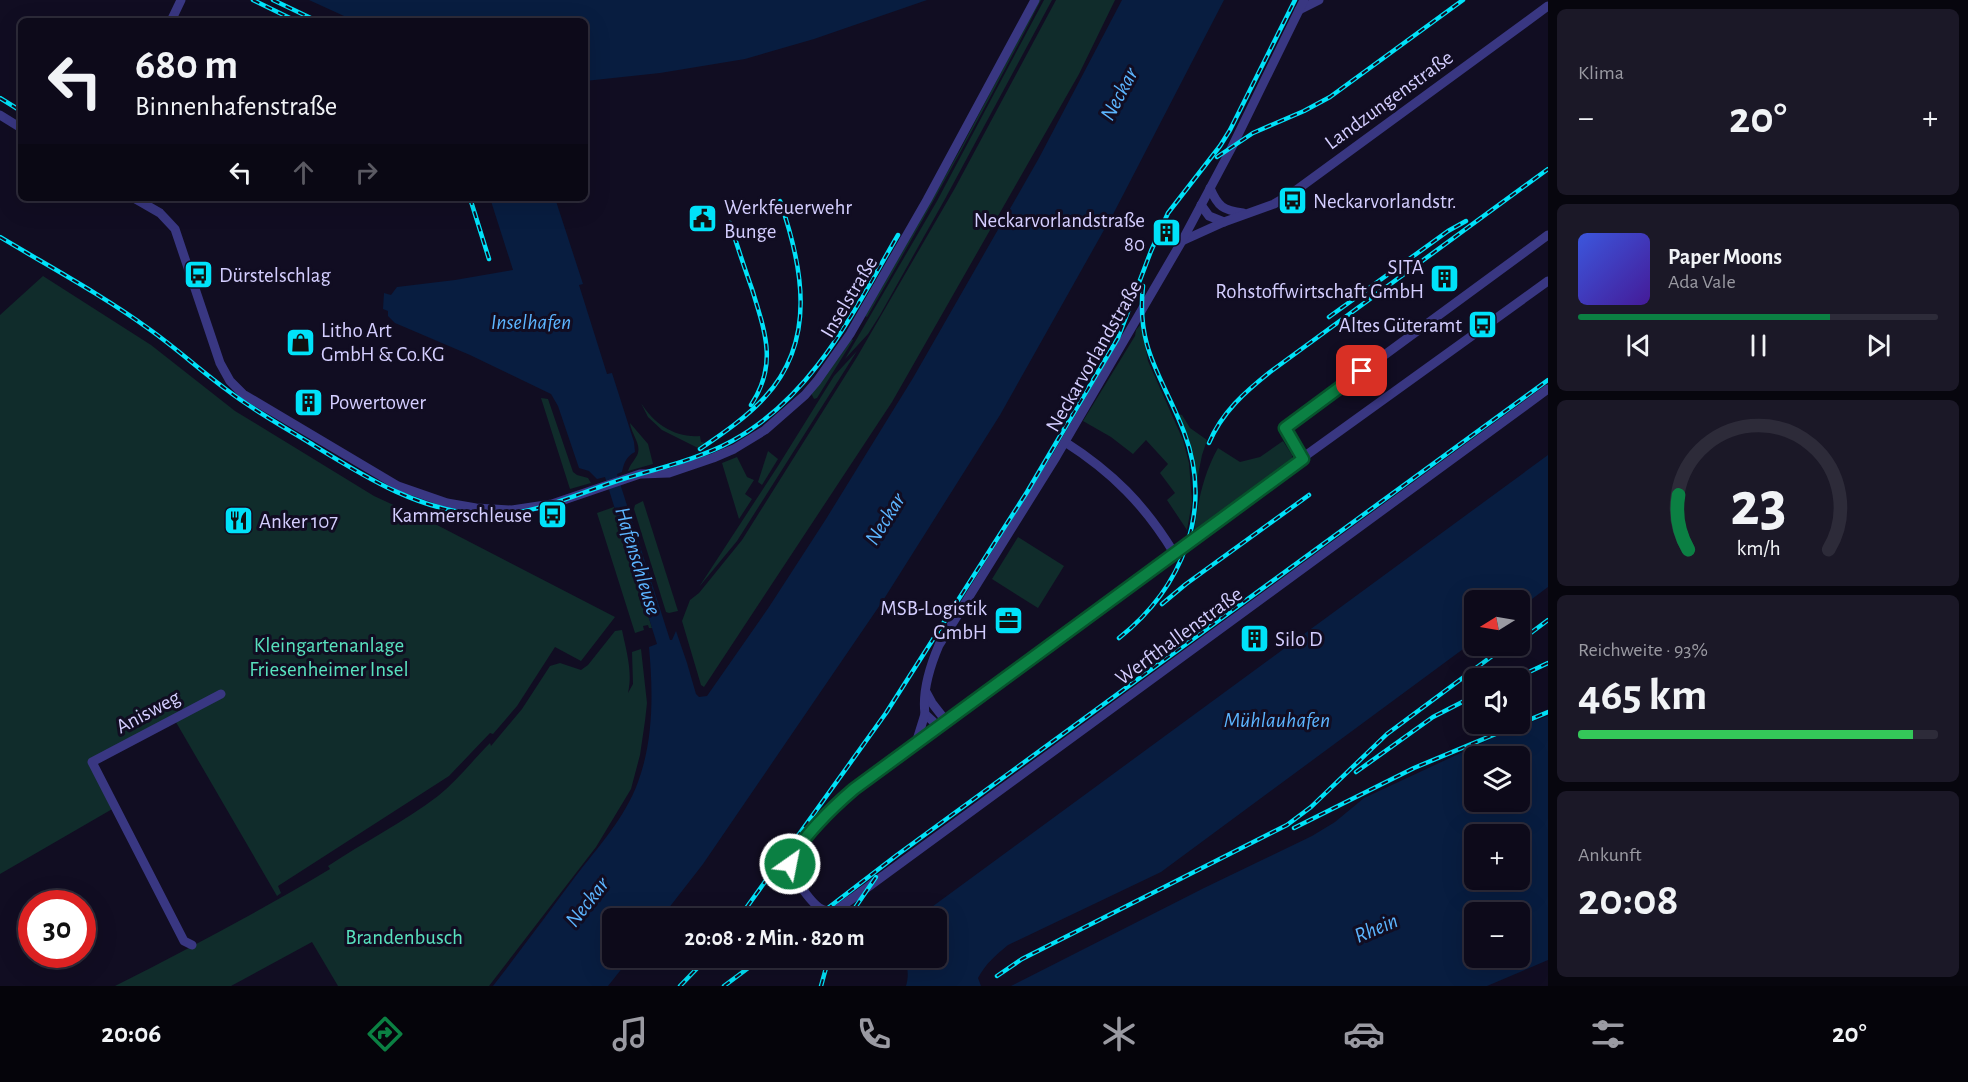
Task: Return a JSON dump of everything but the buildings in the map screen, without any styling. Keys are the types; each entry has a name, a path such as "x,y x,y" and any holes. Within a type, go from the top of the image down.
{"street":[{"path":"172,18 181,0"},
{"name":"Inselstraße","path":"139,201 160,213 175,229 220,363 230,381 243,394 398,486 447,503 476,508 513,510 552,504 632,476 669,472 734,449 765,430 817,381 850,334 927,200 1035,0"},
{"name":"Neckarvorlandstraße","path":"916,743 925,714 927,679 933,659 948,629 1065,442 1182,241 1304,0"},
{"path":"1299,10 1319,0"},
{"name":"Landzungenstraße","path":"1182,241 1224,222 1274,204 1291,194 1548,6"},
{"path":"0,116 18,126"},
{"path":"1210,188 1216,203 1229,211 1246,214"},
{"path":"1216,203 1201,205 1209,216 1224,222"},
{"path":"1303,459 1285,428 1548,235"},
{"path":"916,743 1548,281"},
{"name":"Werfthallenstraße","path":"916,743 832,808 791,860 791,871 817,907 831,911 838,909 1548,389"},
{"path":"1065,442 1102,467 1128,491 1155,524 1174,553"},
{"path":"926,692 942,723"},
{"name":"Anisweg","path":"192,945 184,941 92,762 221,694"},
{"path":"925,714 942,723"}],"green space":[{"path":"1041,0 956,160 867,317 865,316 960,150"},
{"path":"1044,0 1052,0 945,199 880,315 868,334 845,359 937,201"},
{"path":"1056,0 1115,0 1079,74 892,402 704,687 701,685 682,621 690,600 699,593 742,540 857,357 955,188"},
{"name":"Kleingartenanlage Friesenheimer Insel","path":"43,276 151,345 235,411 374,496 437,525 615,617 581,661 555,647 517,706 493,734 490,733 449,776 278,886 281,893 277,896 173,717 90,761 114,808 0,874 0,315"},
{"path":"1141,324 1148,361 1183,440 1189,463 1192,502 1187,530 1167,500 1175,493 1160,473 1168,464 1146,440 1133,454 1111,437 1083,421"},
{"path":"851,339 853,340 817,398 814,399 811,393"},
{"path":"857,351 737,541 699,587 834,376"},
{"path":"541,398 548,399 573,472 588,478 591,483 570,489"},
{"path":"641,403 652,417 666,428 682,435 700,436 701,442 706,443 698,448 662,430 648,417"},
{"path":"1178,414 1182,415 1190,428 1207,440 1197,480 1190,445"},
{"path":"630,423 648,444 653,464 628,471 639,450"},
{"path":"1283,441 1292,455 1292,460 1194,532 1202,488 1208,468 1218,448 1240,462 1260,457"},
{"path":"768,451 778,459 762,485 758,482"},
{"path":"737,457 747,477 754,480 745,494 752,499 739,519 722,463"},
{"path":"643,501 678,611 666,612 634,509 635,505"},
{"path":"614,507 652,628 648,625 643,626 644,630 635,633 597,513"},
{"path":"1018,537 1064,566 1038,608 992,579"},
{"name":"Brandenbusch","path":"622,630 629,669 628,693 633,684 632,652 641,649 647,703 640,755 631,789 596,847 489,986 338,986 312,942 231,986 115,986 304,885 330,869 328,866 438,796 490,743 491,746 522,709 550,666 560,663 581,670 588,665 615,631"}],"water":[{"path":"309,0 927,0 814,39 745,59 660,73 588,81 588,18 348,18"},
{"path":"1122,0 1224,0 1108,224 1107,230 1104,230 1000,415 882,602 703,864 669,908 602,908 602,968 622,968 608,986 493,986 610,832 633,795 643,766 650,732 649,647 657,644 605,477 597,479 589,471 579,468 558,406 551,394 470,355 395,323 388,316 388,311 383,309 384,293 391,295 397,287 513,270 491,201 556,201 583,284 579,285 607,374 612,373 634,442 635,452 626,460 622,472 617,474 670,640 676,631 696,694 699,697 707,696 769,607 913,378 1039,158"},
{"name":"Mühlauhafen","path":"1548,455 1548,587 1530,600 1530,590 1464,590 1464,648 1161,872 1008,945 981,973 978,978 981,986 906,986 907,968 947,968 947,908 930,908"},
{"name":"Rhein","path":"1548,716 1548,960 1530,968 1530,902 1464,902 1464,968 1529,968 1487,986 1011,986 1312,836 1335,822 1364,798 1464,751 1464,812 1530,812 1530,746 1476,746 1501,734 1530,734 1530,722"}],"railway":[{"path":"253,0 290,18"},
{"path":"273,0 311,18"},
{"path":"746,908 886,713 1027,492 1118,338 1168,213 1230,130 1295,0"},
{"path":"1217,157 1253,133 1330,97 1463,0"},
{"path":"0,98 18,109"},
{"path":"1209,443 1227,412 1270,372 1548,169"},
{"path":"471,201 489,259"},
{"path":"700,449 742,418 765,397 782,375 793,352 799,328 801,303 799,277 795,252 780,201"},
{"path":"1329,317 1448,231 1466,221"},
{"path":"730,223 765,334 767,362 759,390 751,405"},
{"path":"0,237 113,304 159,336 247,404 351,468 416,500 438,507 486,515 539,508 693,458 732,441 761,422 786,401 829,350 898,235"},
{"path":"1119,638 1160,596 1175,572 1186,546 1193,519 1195,490 1192,461 1184,432 1147,346 1142,308 1143,286"},
{"path":"828,908 897,855 1548,380"},
{"path":"1162,604 1309,495"},
{"path":"1530,634 1548,620"},
{"path":"997,976 1022,959 1287,825 1311,807 1387,734 1492,656"},
{"path":"1530,671 1548,663"},
{"path":"1356,772 1433,717 1464,701"},
{"path":"1294,828 1414,768 1548,712"},
{"path":"855,908 876,877"},
{"path":"680,986 697,968"},
{"path":"724,986 748,968"},
{"path":"821,986 826,968"}],"place":[{"name":"Neckarvorlandstr.","path":"1292,201"},
{"name":"Werkfeuerwehr Bunge","path":"703,219"},
{"name":"Neckarvorlandstraße 80","path":"1166,232"},
{"name":"Dürstelschlag","path":"198,275"},
{"name":"SITA Rohstoffwirtschaft GmbH","path":"1445,279"},
{"name":"Altes Güteramt","path":"1483,325"},
{"name":"Litho Art GmbH & Co.KG","path":"300,342"},
{"name":"Powertower","path":"308,402"},
{"name":"Kammerschleuse","path":"553,515"},
{"name":"Anker 107","path":"238,521"},
{"name":"MSB-Logistik GmbH","path":"1008,620"},
{"name":"Silo D","path":"1254,639"}],"route":[{"path":"790,864 813,830 832,808 854,789 1303,459 1285,428 1362,371"}],"water label":[{"name":"Neckar","path":"1119,94"},
{"name":"Inselhafen","path":"531,322"},
{"name":"Neckar","path":"885,519"},
{"name":"Hafenschleuse","path":"638,561"},
{"name":"Neckar","path":"587,902"}]}
